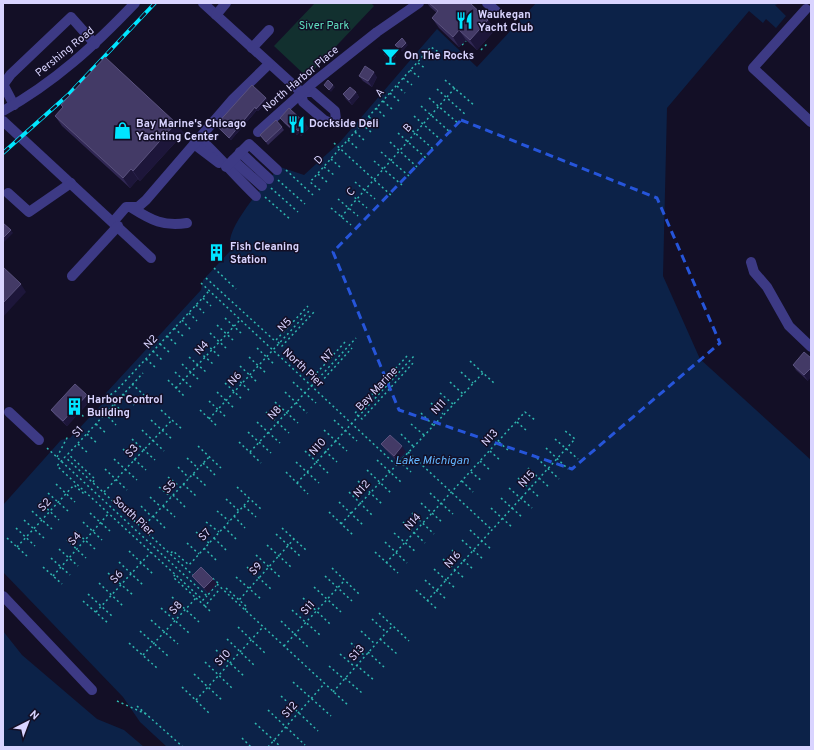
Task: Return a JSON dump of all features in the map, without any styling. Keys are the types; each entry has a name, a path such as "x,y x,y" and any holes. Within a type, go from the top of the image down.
{"street":[{"name":"Pershing Road","path":"3,111 59,74 95,44 135,3"},
{"path":"203,3 301,92"},
{"path":"216,15 226,3"},
{"name":"North Harbor Place","path":"258,132 301,92 377,32 419,3"},
{"path":"487,3 496,11"},
{"path":"806,9 753,68 811,122"},
{"path":"14,105 3,84 11,74 71,17 95,44"},
{"path":"252,48 269,30"},
{"path":"72,276 116,224 126,207 138,207 146,200 233,99 270,64"},
{"path":"3,121 116,224"},
{"path":"196,141 212,159 233,160 270,183"},
{"path":"233,160 249,144 270,183"},
{"path":"8,193 29,212 71,183"},
{"path":"132,208 152,220 174,225 188,223"},
{"path":"752,262 754,272 767,287 789,326 811,347"},
{"path":"9,412 39,440"},
{"path":"3,596 92,690"}],"path":[{"path":"462,46 466,42"},
{"path":"481,50 485,46"},
{"name":"A","path":"340,149 431,47 440,53"},
{"path":"424,54 432,61"},
{"path":"417,62 426,70"},
{"path":"410,70 419,77"},
{"path":"403,78 412,85"},
{"path":"445,80 475,106"},
{"path":"396,86 405,93"},
{"name":"B","path":"374,179 454,88"},
{"path":"437,89 466,115"},
{"path":"390,93 398,101"},
{"path":"429,98 459,124"},
{"path":"383,101 392,109"},
{"path":"421,106 451,133"},
{"path":"376,108 385,116"},
{"path":"414,116 441,140"},
{"path":"369,117 378,124"},
{"path":"362,124 371,132"},
{"path":"405,124 433,149"},
{"path":"355,132 364,140"},
{"path":"398,133 426,158"},
{"path":"348,140 357,148"},
{"path":"390,142 417,167"},
{"path":"334,143 393,197"},
{"name":"D","path":"320,190 310,182 340,149"},
{"path":"381,152 409,176"},
{"path":"331,159 340,167"},
{"path":"374,160 402,185"},
{"path":"324,166 334,174"},
{"path":"317,174 327,182"},
{"name":"C","path":"341,217 374,179"},
{"path":"355,182 375,199"},
{"path":"270,183 313,195"},
{"path":"270,183 306,204"},
{"path":"270,183 298,212"},
{"path":"270,183 290,220"},
{"path":"347,191 367,208"},
{"path":"338,199 358,216"},
{"path":"331,208 351,225"},
{"path":"214,268 236,289"},
{"path":"206,278 275,342 276,340 282,346 314,312"},
{"name":"North Pier","path":"201,283 395,464"},
{"name":"N2","path":"102,400 116,391 209,291"},
{"path":"203,298 211,306"},
{"path":"196,305 204,313"},
{"path":"276,340 308,306"},
{"name":"N5","path":"272,349 309,311"},
{"path":"189,313 197,321"},
{"path":"224,318 242,334"},
{"path":"182,320 190,328"},
{"name":"N4","path":"176,388 240,320"},
{"path":"217,325 234,341"},
{"path":"174,328 183,336"},
{"path":"210,333 227,349"},
{"path":"167,336 176,344"},
{"name":"N7","path":"312,385 356,338"},
{"path":"203,341 220,357"},
{"path":"345,342 314,376 321,382 352,348"},
{"path":"160,344 169,352"},
{"path":"196,348 213,364"},
{"path":"257,348 275,365"},
{"name":"N6","path":"209,419 272,349"},
{"path":"153,351 162,360"},
{"name":"Bay Marine","path":"407,356 355,412 358,416 362,419 414,362"},
{"path":"358,416 414,356"},
{"path":"189,357 206,372"},
{"path":"249,357 267,374"},
{"path":"146,359 155,367"},
{"path":"470,361 494,383"},
{"path":"182,364 199,380"},
{"path":"240,366 258,383"},
{"path":"175,372 192,388"},
{"path":"461,372 472,383"},
{"name":"S1","path":"93,482 95,480 68,454 143,373"},
{"name":"N11","path":"399,461 483,373"},
{"path":"232,374 251,392"},
{"path":"168,380 184,396"},
{"path":"293,382 316,403"},
{"path":"450,382 462,394"},
{"path":"225,383 243,400"},
{"path":"132,384 144,395"},
{"name":"N8","path":"250,452 312,385"},
{"path":"217,392 235,409"},
{"path":"284,392 307,413"},
{"path":"440,392 453,404"},
{"path":"123,394 134,405"},
{"path":"209,401 227,418"},
{"path":"275,402 298,423"},
{"path":"431,403 443,414"},
{"path":"114,404 126,415"},
{"path":"161,410 183,430"},
{"path":"200,410 218,427"},
{"path":"266,412 289,433"},
{"name":"N13","path":"451,492 525,412 536,421"},
{"path":"105,413 116,424"},
{"path":"421,413 433,425"},
{"path":"82,415 85,418"},
{"name":"N10","path":"297,482 358,416"},
{"path":"151,420 173,440"},
{"name":"S3","path":"104,493 172,420"},
{"path":"334,420 357,441"},
{"path":"517,421 527,431"},
{"path":"257,422 280,443"},
{"path":"96,424 107,434"},
{"path":"411,424 424,435"},
{"path":"142,430 164,451"},
{"path":"324,430 346,451"},
{"name":"N15","path":"492,529 575,439 564,430"},
{"path":"248,432 270,453"},
{"path":"87,434 98,444"},
{"path":"401,434 413,446"},
{"path":"57,457 68,436"},
{"path":"132,439 155,460"},
{"path":"556,439 578,459"},
{"path":"239,442 261,463"},
{"path":"498,442 509,451"},
{"path":"78,444 88,453"},
{"path":"198,446 221,468"},
{"path":"47,448 62,461"},
{"path":"546,448 568,469"},
{"path":"124,449 146,470"},
{"path":"305,451 328,473"},
{"path":"325,451 337,462"},
{"path":"490,451 501,461"},
{"path":"408,452 492,529"},
{"path":"193,583 197,579 171,554 66,457 62,461 58,466 203,600 217,584"},
{"name":"S5","path":"142,528 209,457"},
{"path":"187,458 198,468"},
{"path":"537,458 559,479"},
{"path":"114,459 137,480"},
{"path":"377,460 401,482"},
{"name":"South Pier","path":"62,461 207,596"},
{"path":"399,461 411,472"},
{"name":"N12","path":"341,524 399,461"},
{"path":"480,461 491,471"},
{"path":"296,462 318,483"},
{"path":"203,463 215,475"},
{"path":"178,467 189,478"},
{"path":"528,468 550,488"},
{"path":"105,469 127,490"},
{"path":"367,470 391,493"},
{"path":"471,471 482,481"},
{"path":"286,472 308,494"},
{"path":"193,474 206,486"},
{"path":"168,477 180,488"},
{"path":"518,478 540,498"},
{"path":"358,481 382,504"},
{"path":"462,481 473,492"},
{"path":"56,484 75,502"},
{"path":"183,484 196,496"},
{"name":"S2","path":"17,547 74,485 82,493 85,490"},
{"path":"159,487 171,497"},
{"path":"237,487 262,510"},
{"path":"509,488 532,508"},
{"path":"349,492 372,515"},
{"name":"N14","path":"386,562 451,492"},
{"path":"48,493 68,511"},
{"path":"430,493 452,514"},
{"path":"173,495 185,507"},
{"path":"150,497 175,517"},
{"path":"501,498 523,518"},
{"path":"226,499 239,511"},
{"name":"S7","path":"171,554 173,551 189,565 250,499"},
{"path":"40,502 59,520"},
{"path":"339,502 362,525"},
{"path":"421,503 443,523"},
{"path":"141,506 165,528"},
{"path":"244,506 256,517"},
{"path":"491,508 513,528"},
{"path":"32,511 52,529"},
{"path":"217,511 229,522"},
{"path":"329,512 353,535"},
{"path":"90,513 110,531"},
{"name":"S4","path":"52,576 109,513"},
{"path":"412,513 434,534"},
{"path":"234,516 246,528"},
{"path":"24,520 44,538"},
{"path":"83,522 102,540"},
{"path":"206,522 219,532"},
{"path":"402,522 425,543"},
{"path":"224,527 236,539"},
{"path":"16,528 35,546"},
{"path":"282,528 306,550"},
{"name":"N16","path":"427,601 492,529"},
{"path":"470,530 492,550"},
{"path":"75,531 94,549"},
{"path":"196,532 209,543"},
{"path":"394,532 416,552"},
{"path":"276,534 301,557"},
{"path":"7,538 27,556"},
{"path":"214,538 226,550"},
{"path":"67,540 86,558"},
{"name":"S9","path":"238,600 294,540"},
{"path":"462,540 484,560"},
{"path":"385,542 407,563"},
{"path":"187,543 199,554"},
{"path":"267,545 291,567"},
{"path":"204,548 216,560"},
{"path":"59,549 78,566"},
{"path":"452,550 474,570"},
{"path":"128,551 153,574"},
{"name":"S6","path":"96,612 151,552"},
{"path":"375,552 398,574"},
{"path":"256,555 281,578"},
{"path":"51,558 70,575"},
{"path":"443,559 465,579"},
{"path":"118,562 143,585"},
{"path":"43,567 62,584"},
{"path":"247,567 272,589"},
{"path":"332,568 359,594"},
{"path":"434,569 456,589"},
{"path":"108,573 133,595"},
{"name":"S8","path":"143,655 196,598 173,577 175,574"},
{"path":"209,575 283,647 348,706"},
{"path":"325,576 352,601"},
{"path":"236,577 261,600"},
{"name":"S11","path":"283,647 345,580"},
{"path":"425,580 447,600"},
{"path":"99,583 123,606"},
{"path":"314,587 341,612"},
{"path":"226,588 246,608 245,610"},
{"path":"205,606 219,590"},
{"path":"416,590 438,610"},
{"path":"88,594 113,617"},
{"path":"172,597 199,622"},
{"path":"196,598 210,611"},
{"path":"303,598 330,624"},
{"path":"83,601 108,623"},
{"path":"161,608 189,633"},
{"path":"292,610 320,635"},
{"path":"379,612 409,641"},
{"path":"372,619 386,632"},
{"path":"151,620 178,644"},
{"path":"281,621 308,647"},
{"name":"S13","path":"333,692 393,625"},
{"path":"238,627 266,654"},
{"name":"S10","path":"196,700 263,627"},
{"path":"140,631 168,656"},
{"path":"361,631 375,644"},
{"path":"227,639 255,666"},
{"path":"380,639 397,654"},
{"path":"130,643 157,668"},
{"path":"351,643 365,656"},
{"path":"216,650 244,677"},
{"path":"368,652 385,668"},
{"path":"340,654 354,667"},
{"path":"205,662 233,689"},
{"path":"356,665 374,680"},
{"path":"330,666 362,693"},
{"path":"194,674 222,701"},
{"path":"293,682 331,716"},
{"name":"S12","path":"268,747 324,684"},
{"path":"182,687 210,714"},
{"path":"281,696 318,731"},
{"path":"117,701 146,714"},
{"path":"137,706 183,747"},
{"path":"268,710 305,745"},
{"path":"255,723 281,747"},
{"path":"242,738 251,747"}],"highlighted area":[{"path":"461,120 657,198 720,343 572,469 399,410 333,252"}],"green space":[{"name":"Siver Park","path":"315,3 371,3 374,6 307,77 274,46"}],"water":[{"name":"Lake Michigan","path":"536,3 781,3 775,5 786,16 776,28 766,19 763,23 749,11 667,108 663,276 700,359 811,460 811,747 167,747 140,722 123,697 3,572 3,505 61,440 70,438 104,402 106,393 201,290 203,280 232,249 230,241 232,232 243,212 280,167 304,175 340,142 437,29 477,67"},
{"path":"3,631 22,655 97,719 124,730 144,747 3,747"}],"building":[{"name":"Waukegan Yacht Club","path":"429,3 470,3 488,20 470,40 459,30 453,37 432,18 438,11"},
{"path":"402,38 406,43 400,49 395,45"},
{"path":"389,48 394,54 389,59 384,54"},
{"name":"Bay Marine's Chicago Yachting Center","path":"105,57 176,123 133,171 131,169 123,178 55,116 63,107 61,105"},
{"path":"365,66 374,72 368,81 359,76"},
{"path":"328,80 333,85 329,90 324,85"},
{"path":"252,85 266,98 256,109 255,107 229,138 216,125"},
{"path":"350,87 356,92 349,100 343,94"},
{"name":"Dockside Deli","path":"289,108 305,123 298,131 295,128 293,130 280,118"},
{"path":"276,120 282,127 266,142 260,135"},
{"path":"3,223 11,230 3,238"},
{"path":"215,246 220,250 215,255 210,251"},
{"path":"3,267 21,284 3,303"},
{"path":"804,352 811,358 811,368 804,375 793,365"},
{"path":"75,384 87,395 63,421 51,410"},
{"path":"390,435 402,446 394,456 381,444"},
{"path":"201,567 213,579 204,588 192,576"}],"railway":[{"path":"3,153 68,95 155,3"}],"place":[{"name":"Waukegan Yacht Club","path":"465,21"},
{"name":"On The Rocks","path":"391,56"},
{"name":"Dockside Deli","path":"296,124"},
{"name":"Bay Marine's Chicago Yachting Center","path":"123,130"},
{"name":"Fish Cleaning Station","path":"217,253"},
{"name":"Harbor Control Building","path":"74,406"}]}
